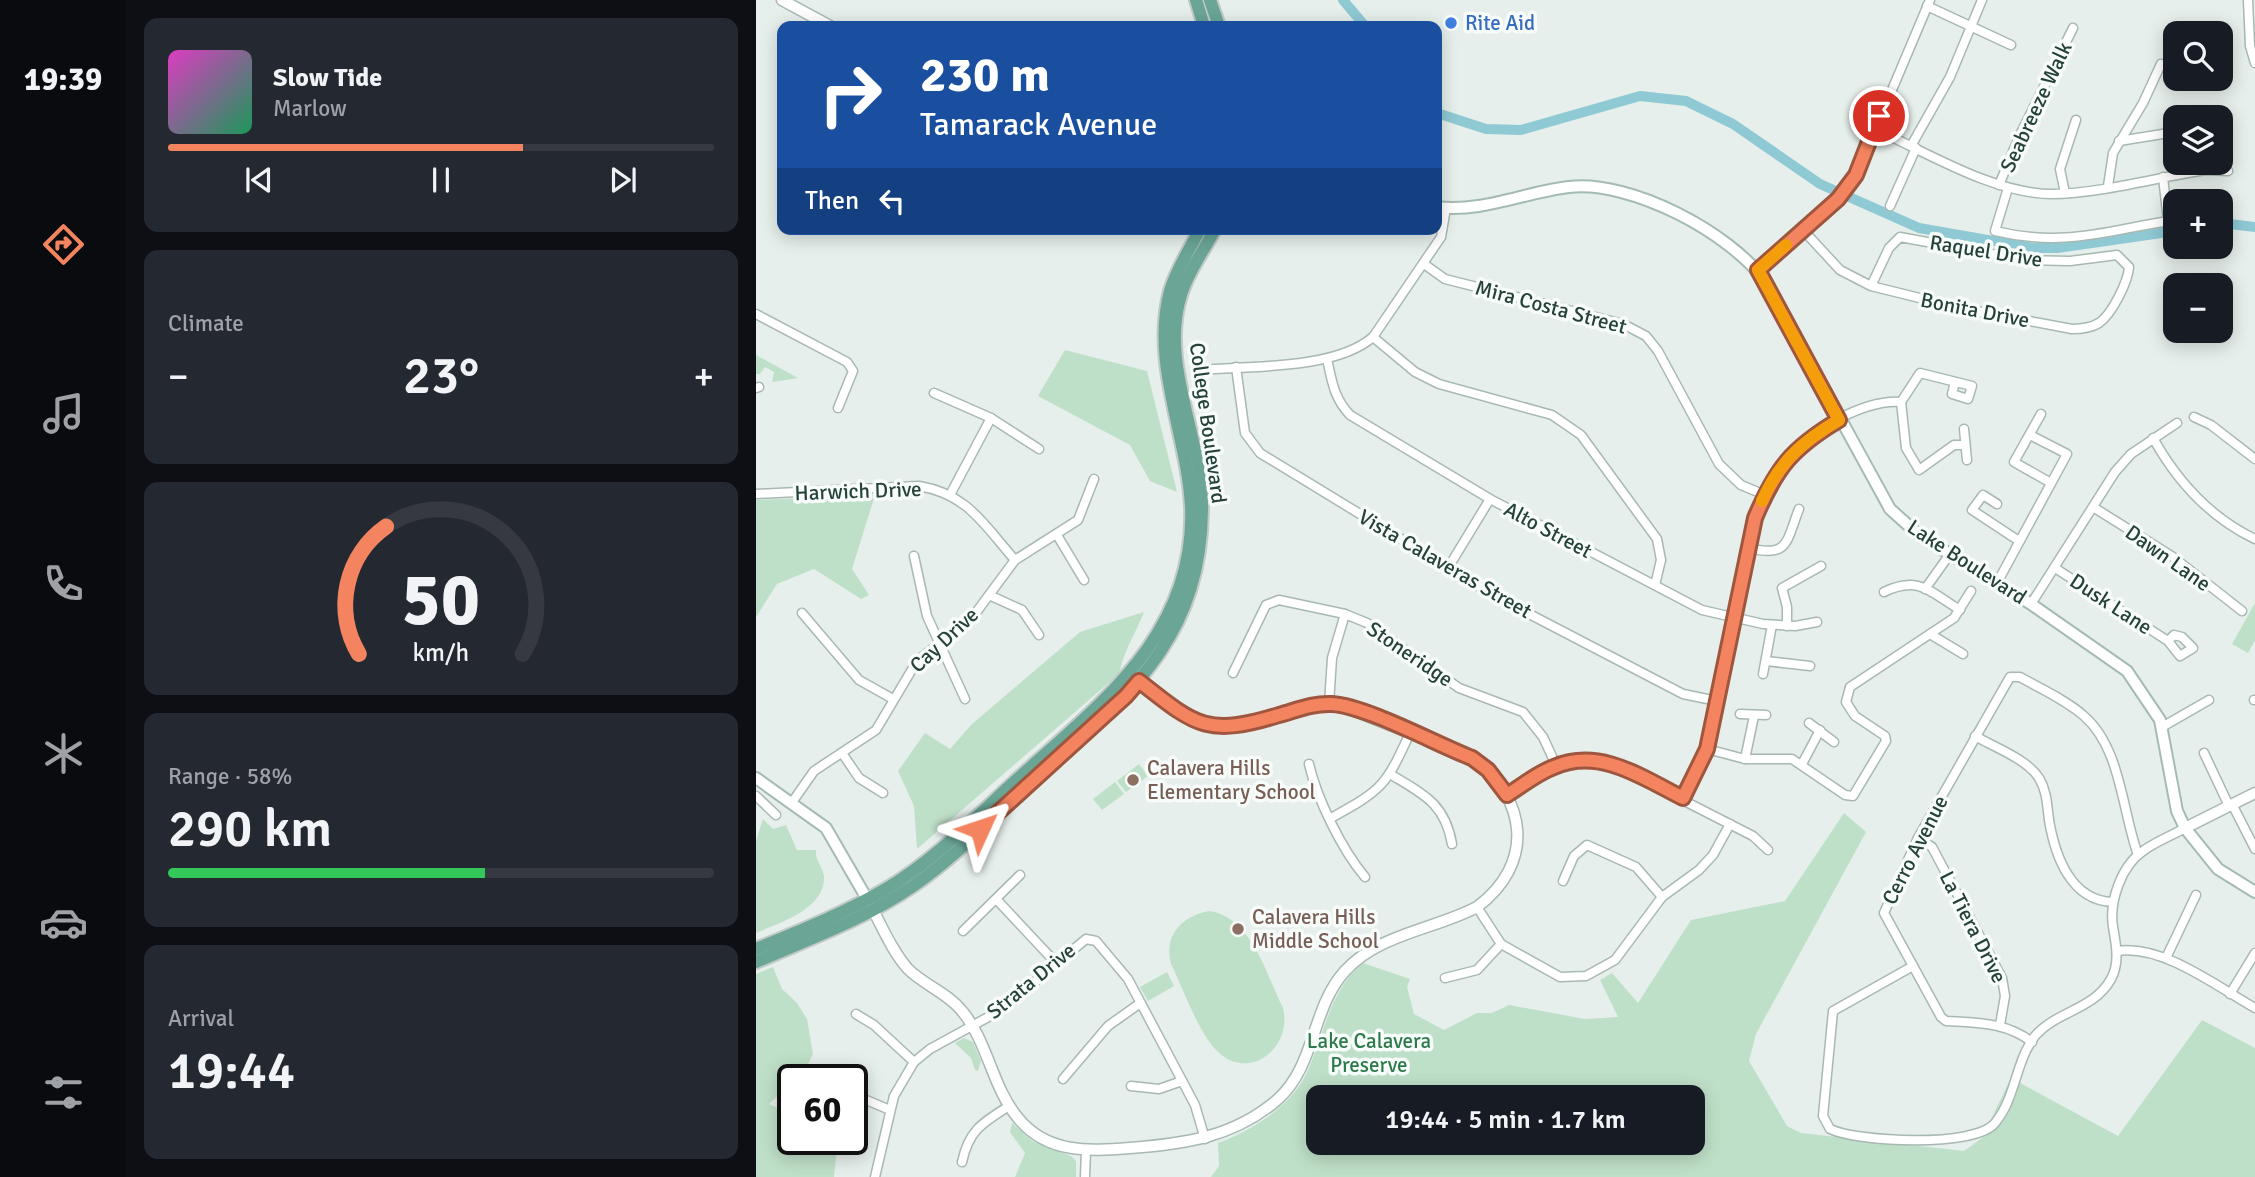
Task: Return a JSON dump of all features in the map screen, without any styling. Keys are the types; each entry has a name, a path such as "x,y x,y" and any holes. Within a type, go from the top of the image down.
{"main road":[{"path":"1196,0 1202,21"},
{"path":"1209,2 1217,21"},
{"name":"Lake Boulevard","path":"1442,207 1484,204 1567,187 1611,188 1644,197 1667,208 1731,248 1758,270 1890,509 1919,535 2031,604 2127,671 2151,701 2162,727 2177,811 2185,828 2218,869 2255,892"},
{"name":"College Boulevard","path":"756,962 912,886 945,861 1126,696 1178,593 1187,554 1191,506 1164,353 1163,329 1171,288 1197,235"},
{"name":"College Boulevard","path":"1135,677 1162,652 1178,623 1188,598 1201,537 1202,506 1198,470 1176,352 1175,329 1181,295 1190,271 1211,235"},
{"path":"1179,270 1183,273 1177,290 1181,295"},
{"path":"756,778 793,801 826,828 870,905"},
{"name":"College Boulevard","path":"756,949 870,905"}],"street":[{"path":"782,0 821,21"},
{"path":"1890,206 1914,147 1950,77 1982,0"},
{"path":"2248,0 2250,46 2255,63"},
{"path":"1758,270 1838,199 1856,175 1873,128 1929,3 2011,45"},
{"name":"Seabreeze Walk","path":"2073,29 2020,135 2004,186 1995,231 2044,240 2071,239 2163,223"},
{"path":"2108,186 2109,161 2143,103 2161,64"},
{"path":"2065,193 2060,169 2076,120"},
{"path":"1873,128 2004,186 2038,193 2065,193 2168,175"},
{"path":"2119,141 2163,134"},
{"path":"2162,177 2165,189"},
{"name":"Bonita Drive","path":"1803,230 1840,270 1871,286 1960,308 2084,329 2100,322 2106,316 2127,279 2127,262"},
{"path":"1197,370 1327,359 1350,353 1373,337 1441,235"},
{"name":"Raquel Drive","path":"1871,286 1889,248 1900,237 2024,260 2070,261 2111,254 2127,262"},
{"name":"Mira Costa Street","path":"1424,264 1446,279 1623,324 1646,336 1658,351 1719,464 1741,485 1765,495"},
{"path":"756,314 847,362 853,371 838,408"},
{"path":"1373,337 1415,372 1439,384 1552,415 1569,423 1581,435 1657,539 1661,560 1655,585"},
{"name":"Alto Street","path":"1327,359 1331,383 1339,403 1350,415 1490,499 1703,610 1772,625 1817,622"},
{"name":"Vista Calaveras Street","path":"1236,367 1245,433 1260,453 1448,568 1683,695 1717,701"},
{"path":"1955,382 1920,373 1901,402 1906,448 1919,470 1954,445 1965,445"},
{"path":"934,393 991,418 1039,449"},
{"path":"1683,798 1707,749 1755,518 1765,495 1793,451 1839,420 1875,403 1901,402"},
{"path":"2041,414 2014,462 2051,483"},
{"path":"951,493 991,418"},
{"path":"2194,418 2211,425 2255,459"},
{"path":"2031,604 2115,472 2131,454 2176,423"},
{"path":"1964,429 1967,460"},
{"path":"1997,583 2067,454 2030,435"},
{"path":"2154,438 2172,472 2193,495 2231,526 2255,539"},
{"name":"Cay Drive","path":"793,801 814,771 876,730 917,661 963,627 1015,560 1057,536 1078,520 1094,480"},
{"name":"Harwich Drive","path":"756,494 919,486 951,493 970,509 1015,560"},
{"path":"1997,504 1983,495 1972,510 2019,541"},
{"path":"1448,568 1490,499"},
{"name":"Dawn Lane","path":"2093,507 2173,557 2242,611"},
{"path":"1749,548 1769,553 1779,551 1784,547 1799,509"},
{"path":"1057,536 1084,580"},
{"path":"1925,589 1950,554"},
{"path":"914,556 927,616 965,699"},
{"path":"1787,626 1787,607 1782,588 1821,566"},
{"name":"Dusk Lane","path":"2055,568 2168,641"},
{"path":"1884,592 1902,583 1912,582 1960,610"},
{"path":"1707,749 1745,760 1782,757 1802,764 1850,797 1870,769 1885,738 1855,716 1845,695 1850,687 1954,618 1971,591"},
{"path":"989,595 1022,611 1039,635"},
{"name":"Stoneridge","path":"1233,673 1266,605 1271,602 1279,600 1345,614 1389,635 1459,688 1523,712 1543,737 1556,765"},
{"path":"802,613 859,680 893,699"},
{"path":"1329,704 1332,658 1345,614"},
{"path":"1763,674 1772,625"},
{"path":"1930,634 1963,654"},
{"path":"1766,662 1810,666"},
{"name":"Cerro Avenue","path":"2032,1042 2017,1031 2000,1025 1946,1021 1941,1017 1884,907 1903,876 1918,838 2006,681 2015,676 2073,708 2097,729 2113,762 2138,855"},
{"path":"870,905 907,968 956,1005 971,1026 1009,1106 1024,1125 1043,1140 1086,1152 1180,1145 1205,1139 1255,1116 1289,1089 1302,1069 1327,997 1346,969 1376,947 1478,907 1499,887 1513,861 1518,831 1515,812 1507,795 1488,770 1472,758 1357,709 1329,704 1305,707 1236,727 1215,727 1184,716 1135,677"},
{"path":"2162,727 2209,700"},
{"path":"1740,714 1766,715"},
{"path":"1745,760 1754,716"},
{"path":"1809,723 1834,742"},
{"path":"1802,764 1820,730"},
{"path":"1331,818 1374,794 1391,774 1410,733"},
{"path":"1975,736 2038,775 2045,791 2049,823 2069,879 2084,895 2113,902"},
{"path":"842,753 859,778 883,793"},
{"path":"2204,753 2255,849"},
{"path":"1507,795 1556,765 1597,761 1610,763 1753,836 1768,850"},
{"path":"1309,764 1313,782 1351,861 1365,877"},
{"path":"1391,774 1429,799 1444,815 1452,844"},
{"path":"1913,965 1833,1012 1823,1116 1825,1123 1835,1132 1931,1142 1970,1137 1994,1126 2005,1108 2032,1042 2050,1025 2102,993 2112,977 2117,951 2112,921 2113,902 2122,877 2138,855 2255,793"},
{"path":"756,796 776,815"},
{"path":"1478,907 1501,944 1560,977 1586,976 1615,960 1662,897 1699,870 1713,855 1730,824"},
{"name":"La Tiera Drive","path":"1918,838 1932,847 2003,978 2005,996 2000,1025"},
{"path":"1563,881 1574,856 1587,845 1636,867 1662,897"},
{"path":"963,931 1020,875"},
{"path":"2165,958 2196,895"},
{"path":"997,900 1056,963"},
{"name":"Strata Drive","path":"875,1177 890,1110 902,1079 914,1062 930,1049 1001,1010 1082,940 1096,941 1124,972 1195,1105 1205,1139"},
{"path":"1445,978 1477,970 1501,944"},
{"path":"2117,951 2144,950 2165,958 2255,1008"},
{"path":"2230,994 2255,953"},
{"path":"1063,1079 1108,1026 1139,1004"},
{"path":"856,1014 874,1025 914,1062"},
{"path":"1131,1086 1159,1089 1182,1080"},
{"path":"868,1101 890,1110"},
{"path":"962,1162 967,1140 976,1128 1009,1106"},
{"path":"1085,1177 1086,1152"}],"green space":[{"path":"1065,350 1147,371 1177,492 1150,481 1130,445 1038,396"},
{"path":"756,355 798,378 772,382 774,372 765,367 760,374 756,374"},
{"path":"875,495 852,569 869,595 861,599 814,569 777,584 756,617 756,500"},
{"path":"2255,603 2255,640 2248,653 2232,644"},
{"path":"1144,612 1126,651 1120,673 917,849 914,806 898,771 925,733 950,749 972,724 1080,632"},
{"path":"1139,764 1148,776 1126,792 1117,781"},
{"path":"1115,782 1124,794 1102,810 1093,799"},
{"name":"Lake Calavera Preserve","path":"1844,813 1866,832 1756,1034 1749,1061 1787,1126 1801,1133 1964,1151 1982,1138 2011,1078 2118,1136 2202,1020 2255,1048 2255,1177 1211,1177 1219,1166 1218,1143 1245,1131 1271,1114 1303,1081 1336,998 1363,963 1410,979 1407,987 1414,1014 1444,1030 1477,1013 1492,1013 1509,1005 1585,1019 1618,1017 1600,980 1612,973 1638,1003 1691,920 1785,901"},
{"path":"763,819 773,829 786,825 797,850 816,850 824,876 823,888 809,906 756,933 756,841"},
{"path":"1210,911 1237,924 1247,936 1264,964 1283,1008 1281,1036 1266,1056 1255,1062 1229,1060 1210,1043 1171,964 1170,944 1177,928 1191,917"},
{"path":"773,967 782,989 797,1003 807,1019 813,1054 808,1064 777,1064 777,1096 769,1104 777,1108 777,1155 836,1155 834,1177 756,1177 756,974"},
{"path":"1167,972 1174,986 1148,1001 1140,987"},
{"path":"964,1038 973,1042 981,1061 978,1071 975,1070 971,1058 955,1043"},
{"path":"1012,1123 1032,1141 1071,1156 1076,1161 1076,1177 1015,1177 1025,1153 1010,1132"}],"waterway":[{"path":"1343,0 1361,21"},
{"path":"1442,115 1486,129 1521,130 1640,96 1686,101 1733,124 1820,184 1919,228 2034,248 2057,248 2163,233"},
{"path":"2233,224 2255,227"}],"slow traffic":[{"path":"1762,501 1769,484 1793,451 1808,438 1839,420 1758,270 1786,245"}],"place":[{"name":"Rite Aid","path":"1451,23"},
{"name":"Calavera Hills Elementary School","path":"1133,780"},
{"name":"Calavera Hills Middle School","path":"1238,929"}],"route":[{"path":"980,829 1126,696 1139,681 1184,716 1215,727 1251,724 1317,704 1357,709 1472,758 1488,770 1507,795 1556,765 1597,761 1629,770 1683,798 1707,749 1755,518 1769,484 1793,451 1808,438 1839,420 1758,270 1838,199 1856,175 1879,116"}]}
